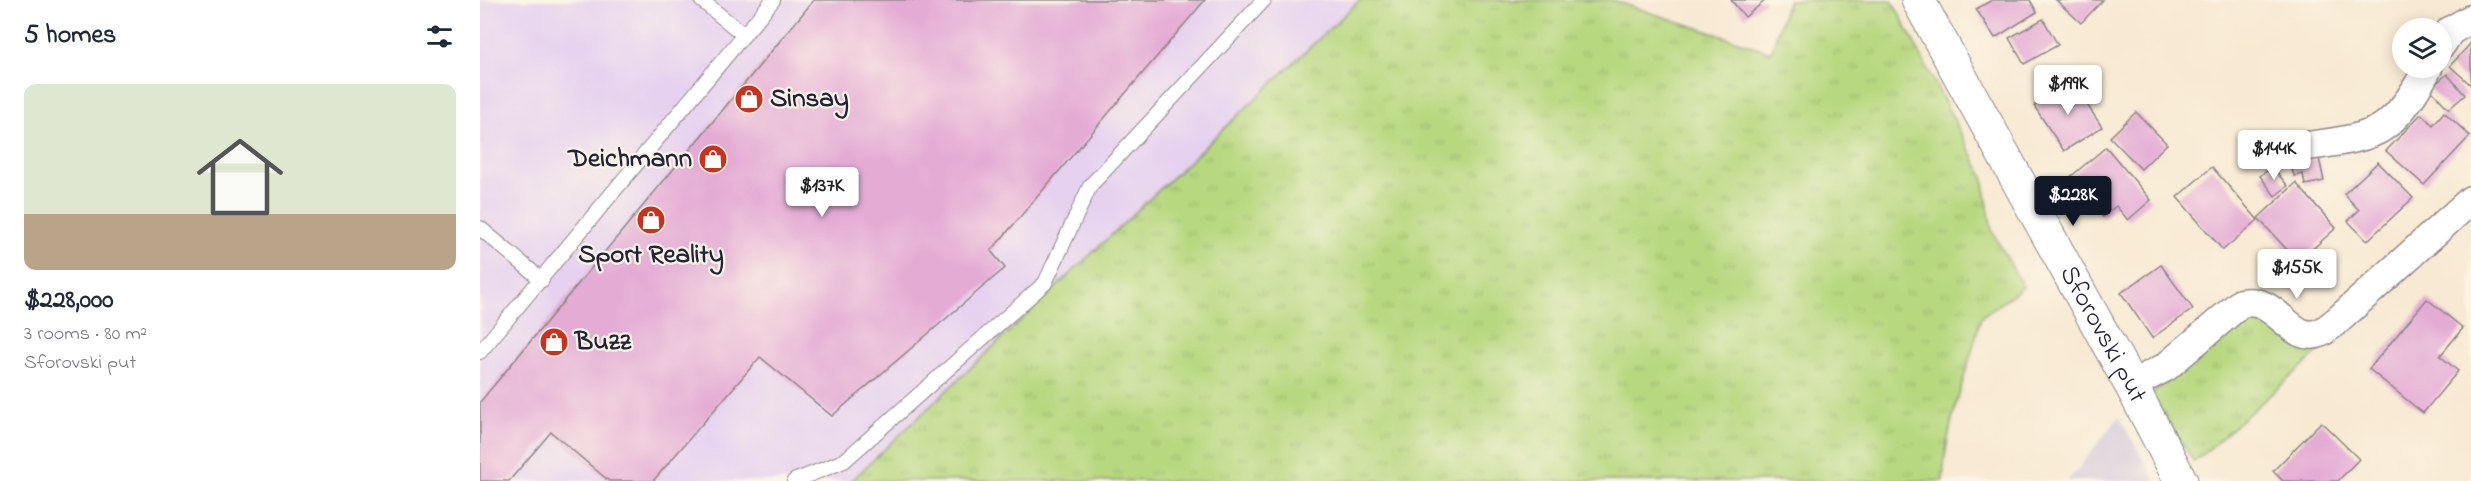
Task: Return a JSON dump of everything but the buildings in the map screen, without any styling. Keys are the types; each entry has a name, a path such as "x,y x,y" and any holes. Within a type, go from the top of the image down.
{"street":[{"name":"Sforovski put","path":"1918,0 2131,385 2181,481"},
{"path":"2452,30 2471,19"},
{"path":"2297,148 2368,134 2384,127 2416,90 2423,78"},
{"path":"2131,385 2166,367 2241,303 2252,301 2267,305 2296,331 2310,334 2321,333 2471,200"}],"lane":[{"path":"701,0 744,35"},
{"path":"480,352 773,0"},
{"path":"794,481 844,461 1045,283 1090,186 1264,0"},
{"path":"480,228 542,280"}],"shaded area":[{"path":"480,0 1360,0 851,481 480,481"},
{"path":"2119,417 2156,481 2068,481"}],"green space":[{"path":"1360,0 1612,0 1771,52 1788,0 1892,0 1983,176 1992,231 2023,287 1981,317 1952,418 1943,481 851,481"},
{"path":"2253,313 2293,341 2321,350 2194,462 2151,394"}],"place":[{"name":"Sinsay","path":"749,99"},
{"name":"Deichmann","path":"713,159"},
{"name":"Sport Reality","path":"651,220"},
{"name":"Buzz","path":"554,342"}]}
